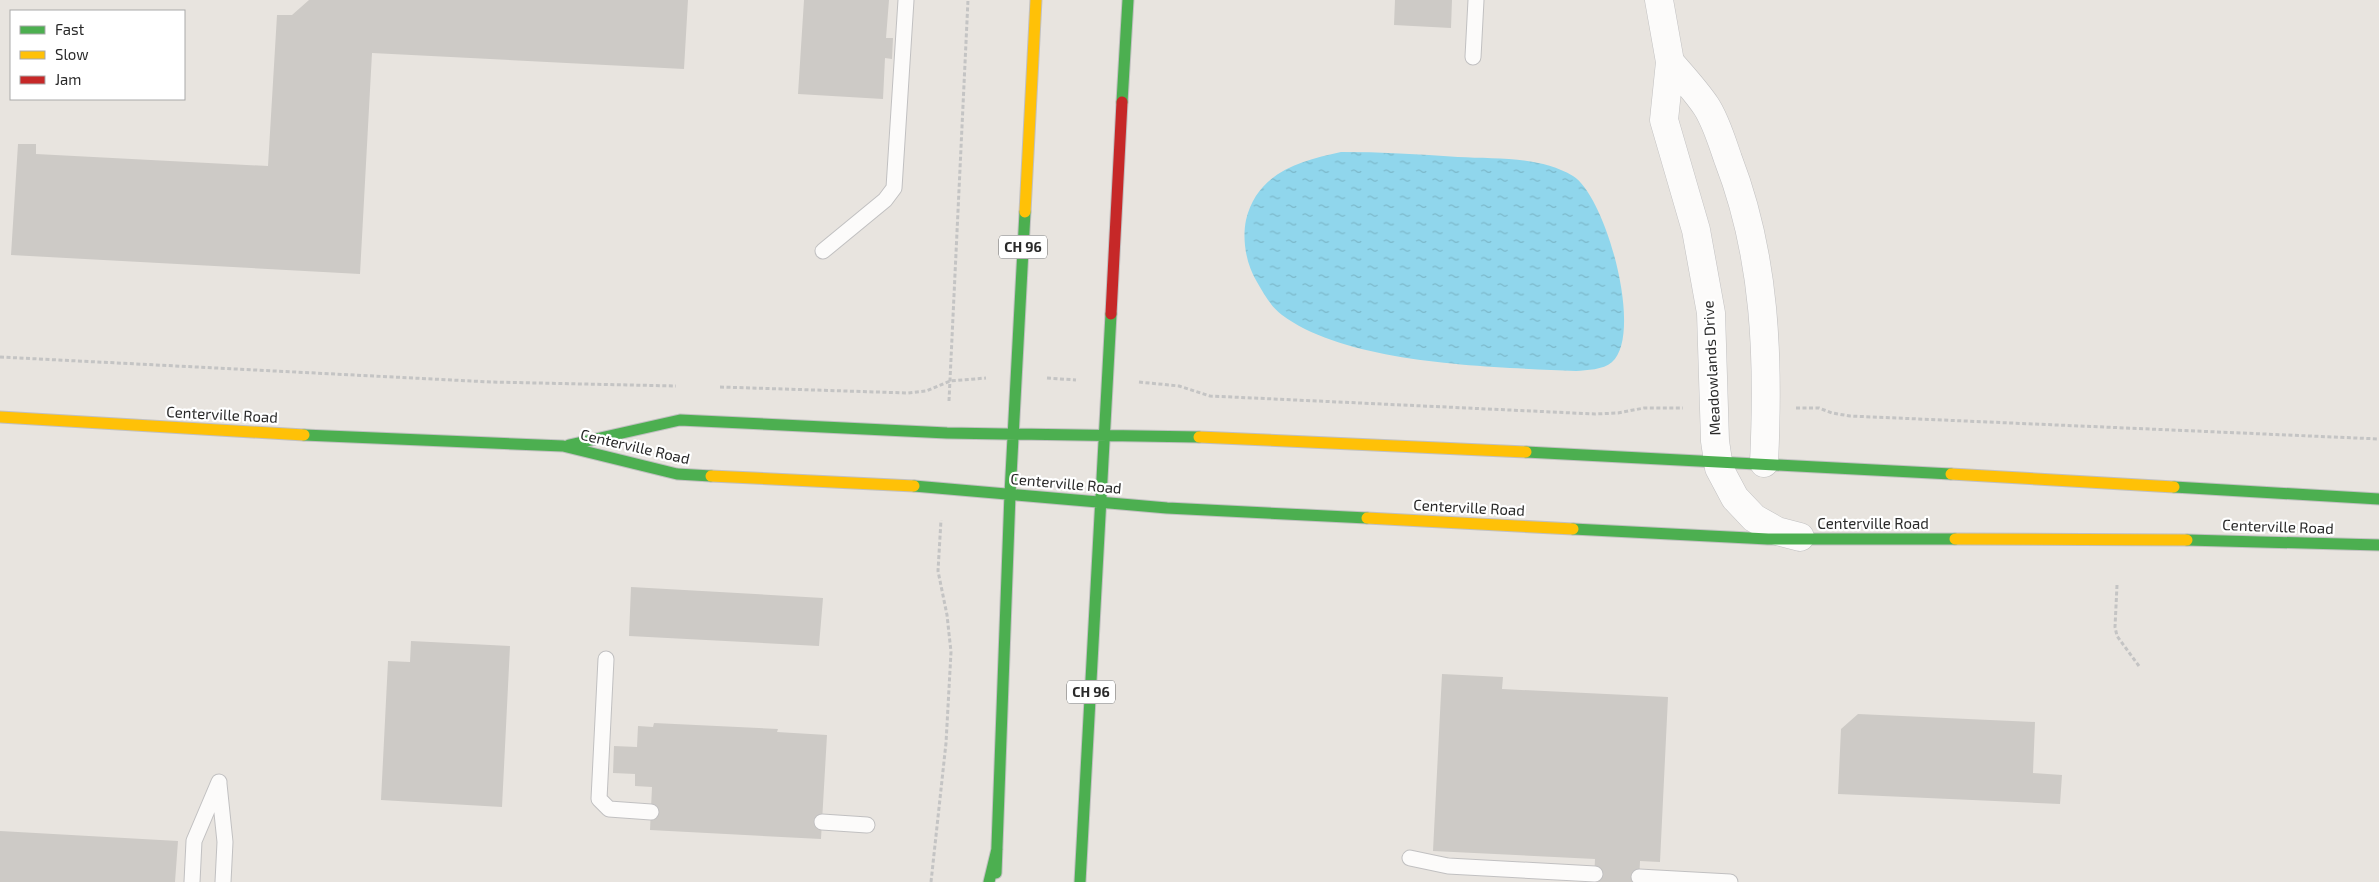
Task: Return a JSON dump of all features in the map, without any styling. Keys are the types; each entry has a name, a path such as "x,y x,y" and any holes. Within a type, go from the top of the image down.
{"main road":[{"name":"CH 96","path":"996,882 1010,494 1036,0"},
{"name":"CH 96","path":"1080,882 1128,0"},
{"name":"Centerville Road","path":"0,417 562,446 678,474 944,488 1167,508 1640,533 1809,539 2206,540 2379,545"},
{"name":"Centerville Road","path":"562,446 680,420 947,433 1104,435 1382,445 1764,463 2379,499"},
{"path":"989,882 997,849"}],"street":[{"name":"Meadowlands Drive","path":"1659,0 1670,62 1664,120 1696,230 1708,289 1713,339 1714,422 1717,461 1721,475 1730,490 1754,518 1777,531 1809,539"},
{"name":"Meadowlands Drive","path":"1670,62 1707,107 1737,182 1748,220 1757,264 1765,323 1767,408 1764,463"}],"lane":[{"path":"823,252 882,203 894,188 906,0"},
{"path":"1473,57 1476,0"},
{"path":"606,658 598,796 601,802 609,809 651,812"},
{"path":"192,882 194,841 219,782 225,842 223,882"},
{"path":"822,822 867,824"},
{"path":"1410,858 1448,866 1595,874"},
{"path":"1639,877 1730,882"}],"path":[{"path":"947,433 968,0"},
{"path":"0,357 491,382 625,385"},
{"path":"1819,408 1832,413 1850,416 2379,439"},
{"path":"931,882 946,743 950,652 947,615 938,566 944,488"},
{"path":"2118,585 2116,632 2121,644 2139,666"}],"water":[{"path":"1341,152 1400,153 1517,160 1546,165 1573,176 1585,189 1598,210 1617,266 1624,324 1621,347 1612,362 1600,368 1576,371 1504,368 1423,360 1383,354 1345,344 1310,332 1282,315 1265,296 1250,268 1245,244 1246,220 1252,204 1270,180 1295,165"}],"building":[{"path":"309,0 688,0 684,69 372,53 360,274 11,255 18,144 36,144 36,154 268,166 277,15 292,15"},
{"path":"804,0 889,0 886,38 893,38 892,59 885,58 883,99 798,94"},
{"path":"1395,0 1452,0 1451,28 1394,25"},
{"path":"631,587 823,598 819,646 629,636"},
{"path":"411,641 510,646 502,807 381,800 388,661 410,662"},
{"path":"1442,674 1503,677 1502,689 1668,697 1660,862 1640,861 1639,882 1594,882 1595,859 1433,851"},
{"path":"1858,714 2035,722 2033,773 2062,775 2060,804 1838,794 1841,729"},
{"path":"654,723 778,729 777,732 827,735 821,839 650,830 652,787 635,786 635,774 613,773 614,746 637,747 638,726 653,727"},
{"path":"0,831 178,841 175,882 0,882"}],"traffic: fast":[{"path":"1122,102 1128,0"},
{"path":"996,873 1010,494 1025,212"},
{"path":"1080,882 1111,314"},
{"path":"569,445 680,420 947,433 1199,437"},
{"path":"304,435 563,446 677,474 711,476"},
{"path":"1526,452 1951,474"},
{"path":"914,486 1167,508 1367,518"},
{"path":"2174,487 2379,499"},
{"path":"1573,529 1768,539 1955,539"},
{"path":"2187,540 2379,545"},
{"path":"989,882 997,849"}],"traffic: slow":[{"path":"1025,212 1036,0"},
{"path":"0,417 304,435"},
{"path":"1199,437 1526,452"},
{"path":"1951,474 2174,487"},
{"path":"711,476 914,486"},
{"path":"1367,518 1573,529"},
{"path":"1955,539 2187,540"}],"traffic: jam":[{"path":"1111,314 1122,102"}]}
